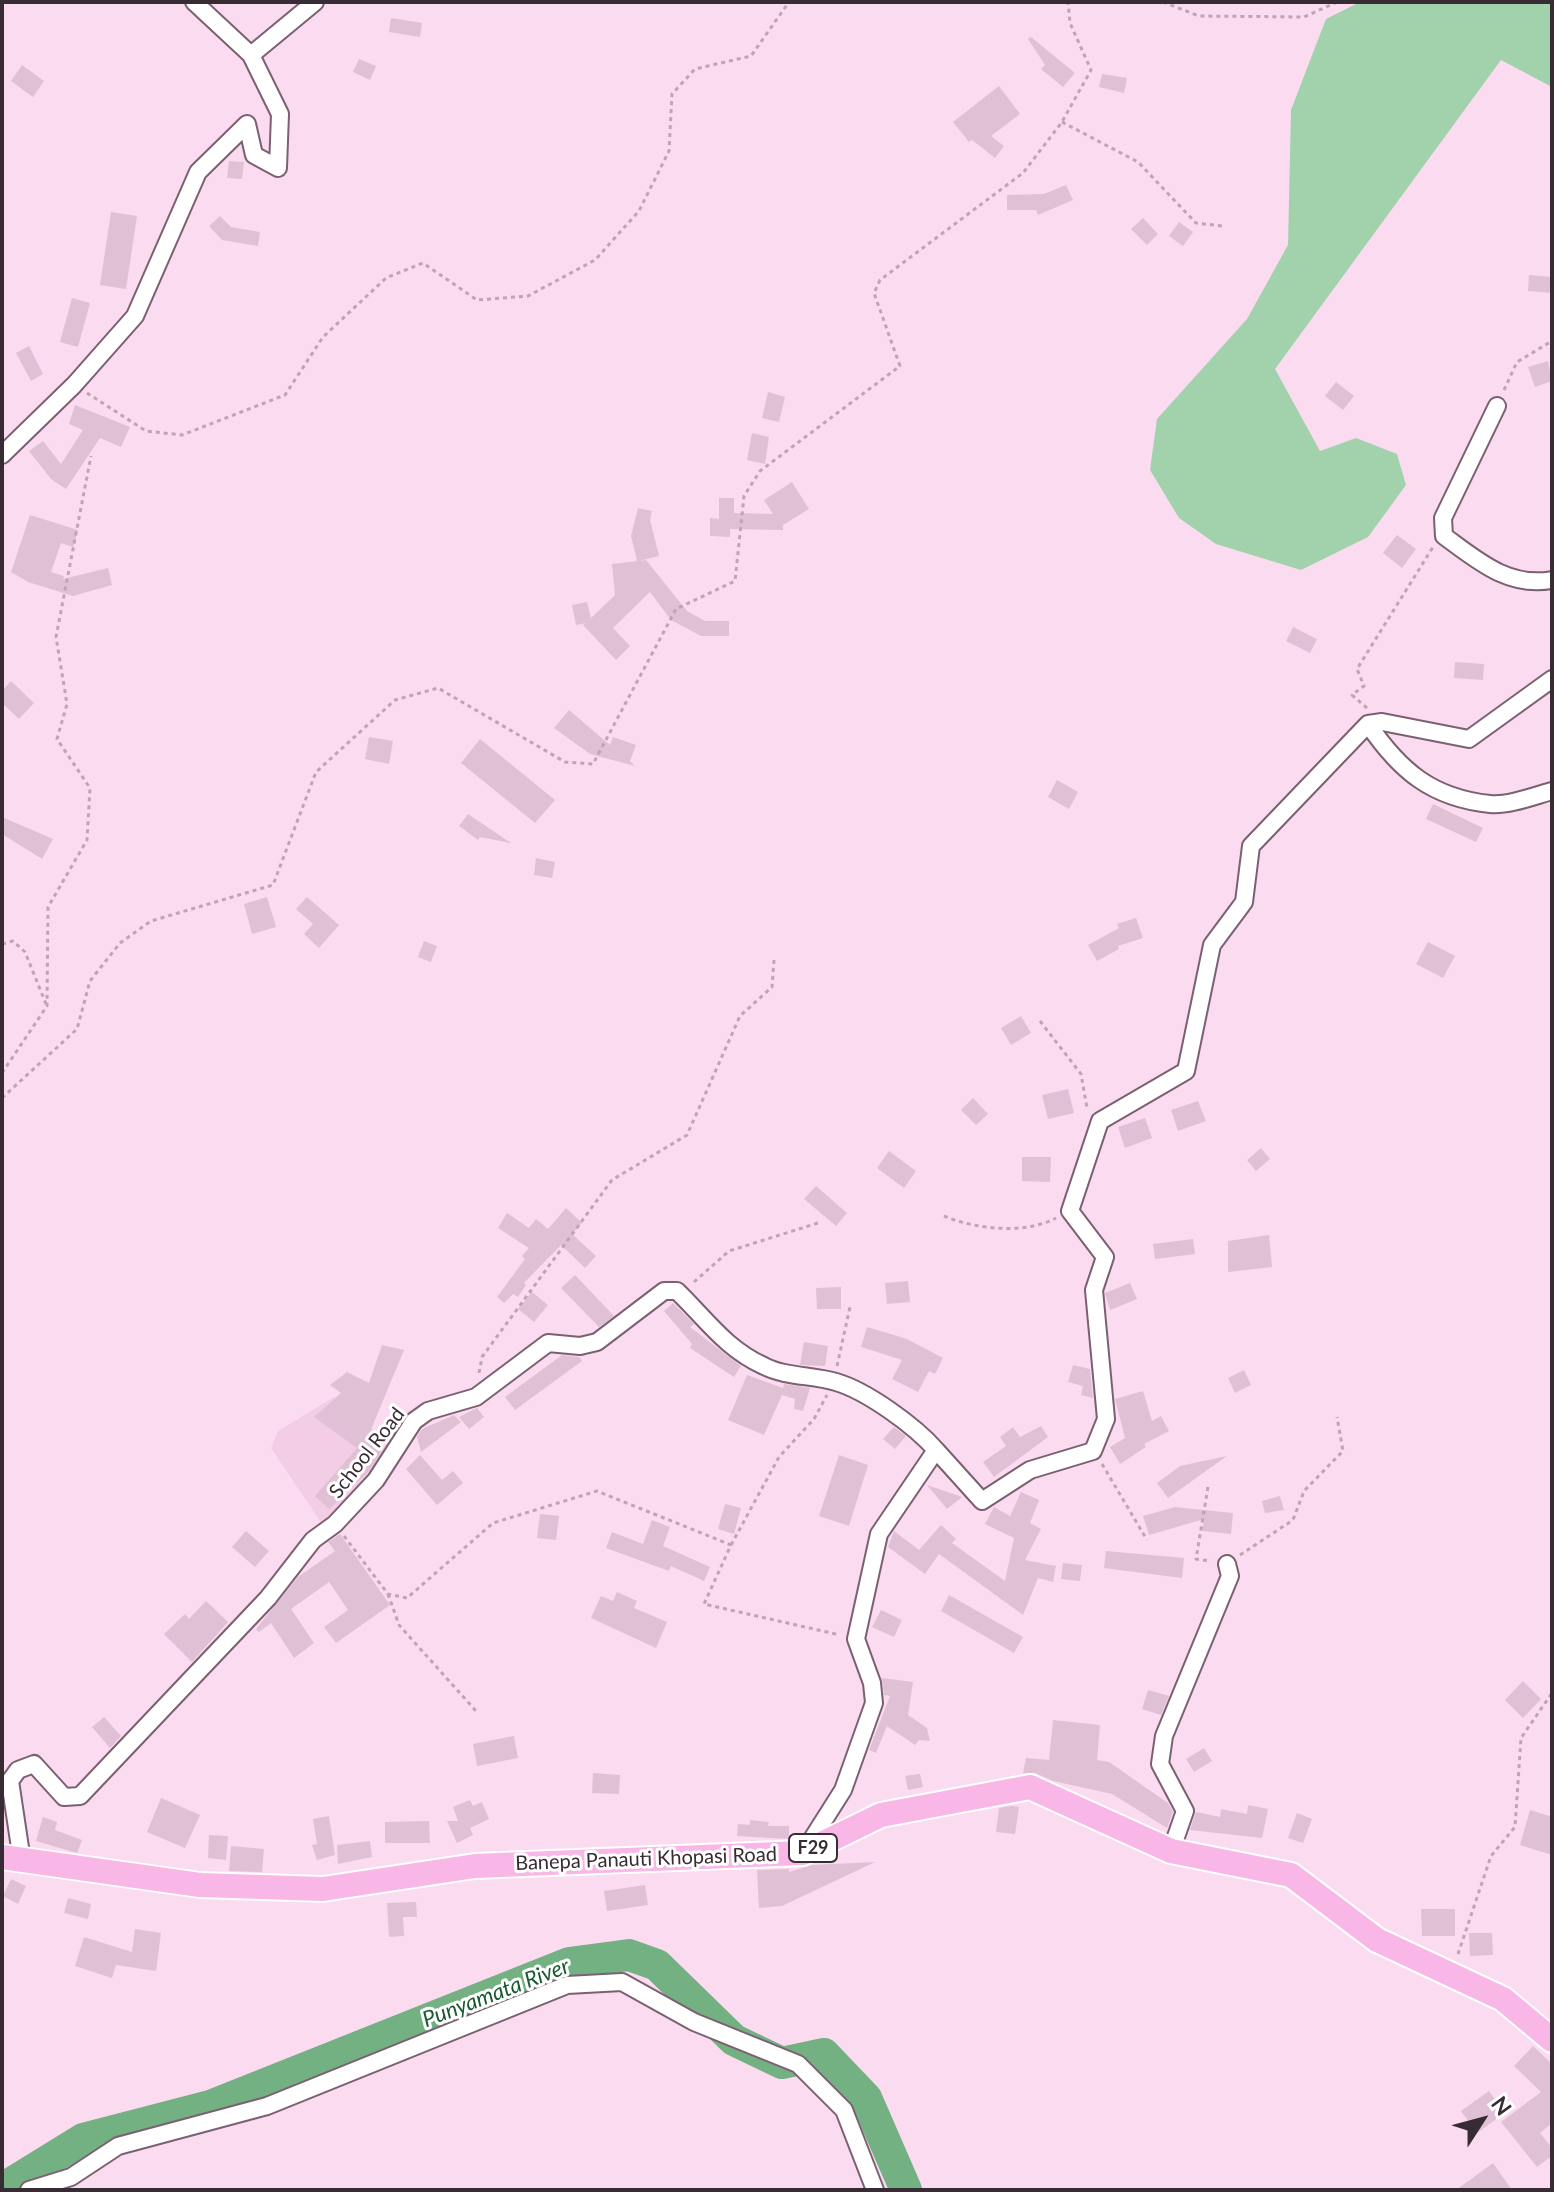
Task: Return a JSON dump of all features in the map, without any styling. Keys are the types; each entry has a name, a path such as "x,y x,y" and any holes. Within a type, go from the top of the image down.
{"main road":[{"name":"Banepa Panauti Khopasi Road","path":"12,1859 200,1885 323,1889 475,1866 803,1853 881,1815 1030,1787 1171,1851 1291,1875 1377,1940 1503,1999 1552,2040"}],"street":[{"path":"2,455 74,385 135,316 198,172 247,124 254,155 278,168 280,114 251,55 194,2"},
{"path":"251,55 315,2"},
{"path":"1497,406 1443,518 1444,536 1492,572 1537,583 1552,580"},
{"path":"1375,723 1469,739 1552,679"},
{"path":"1375,723 1387,752 1424,786 1492,805 1552,791"},
{"path":"677,1291 719,1338 742,1355 768,1369 851,1387 922,1434 982,1501 1030,1470 1093,1451 1106,1419 1094,1290 1105,1257 1070,1211 1100,1121 1186,1071 1212,945 1244,902 1251,846 1375,723"},
{"name":"School Road","path":"12,1859 10,1781 18,1770 34,1764 64,1797 80,1796 268,1598 313,1540 335,1524 376,1480 414,1421 428,1411 476,1397 548,1343 580,1346 597,1342 664,1291 677,1291"},
{"path":"803,1853 843,1790 874,1703 872,1683 856,1639 879,1534 936,1450"},
{"path":"1171,1851 1185,1811 1160,1764 1164,1736 1230,1576 1227,1564"},
{"path":"29,2190 71,2177 118,2146 267,2106 567,1985 622,1982 694,2022 798,2064 844,2110 875,2190"}],"path":[{"path":"74,385 146,431 182,435 285,395 323,337 386,278 423,263 477,300 528,296 595,260 639,211 669,151 672,94 695,69 751,56 789,2"},
{"path":"2,1098 77,1029 90,981 120,943 151,921 273,885 316,772 395,700 438,688 565,762 593,764 676,609 735,581 744,496 760,471 900,366 874,293 880,280 1023,173 1062,122 1091,70 1070,23 1068,2"},
{"path":"1163,2 1199,16 1304,17 1337,2"},
{"path":"1062,122 1138,162 1196,223 1222,226"},
{"path":"1497,406 1517,362 1552,341"},
{"path":"2,1073 47,1006 48,907 87,840 90,788 57,739 67,704 56,637 91,456"},
{"path":"1375,723 1352,695 1364,686 1357,669 1426,554 1444,536"},
{"path":"2,944 13,941 25,952 47,1006"},
{"path":"476,1397 482,1357 612,1180 687,1135 740,1016 772,987 774,960"},
{"path":"1040,1021 1081,1074 1088,1115 1100,1121"},
{"path":"944,1216 971,1227 1043,1225 1070,1211"},
{"path":"677,1291 695,1281 729,1251 818,1223"},
{"path":"850,1307 834,1381 814,1419 779,1457 731,1545 704,1604 856,1639"},
{"path":"1208,1487 1196,1559 1227,1564 1293,1520 1304,1491 1343,1451 1337,1417"},
{"path":"1093,1451 1147,1540"},
{"path":"388,1594 407,1598 493,1523 597,1491 731,1545"},
{"path":"335,1524 388,1594 399,1625 476,1711"},
{"path":"1451,1974 1491,1856 1515,1827 1521,1738 1552,1693"}],"shaded area":[{"path":"334,1397 393,1446 323,1525 271,1448 278,1431"}],"green space":[{"path":"1360,2 1552,2 1552,87 1501,60 1275,369 1320,451 1356,438 1397,454 1406,485 1368,537 1301,570 1216,544 1179,518 1150,470 1157,419 1247,319 1288,245 1291,110 1326,19"}],"building":[{"path":"391,18 422,23 420,37 389,32"},
{"path":"1031,37 1075,73 1063,87 1041,69 1045,65 1028,39"},
{"path":"359,59 376,66 370,80 353,72"},
{"path":"22,65 44,81 33,97 11,81"},
{"path":"1102,74 1127,78 1124,93 1099,87"},
{"path":"999,86 1020,114 991,136 1004,146 995,158 972,140 969,142 953,122"},
{"path":"229,161 244,162 242,179 227,178"},
{"path":"1066,185 1073,200 1038,215 1036,210 1007,210 1007,195 1044,194"},
{"path":"111,212 137,216 126,289 100,285"},
{"path":"220,216 231,227 260,232 258,246 222,240 209,226"},
{"path":"1143,218 1158,234 1147,245 1131,229"},
{"path":"1179,222 1193,232 1183,246 1169,236"},
{"path":"1529,275 1552,277 1552,293 1528,291"},
{"path":"72,298 90,303 78,347 60,342"},
{"path":"29,346 43,374 31,381 16,353"},
{"path":"1548,361 1552,381 1535,387 1528,367"},
{"path":"1336,382 1354,396 1343,410 1325,396"},
{"path":"768,392 785,397 779,422 762,418"},
{"path":"75,405 130,427 121,447 100,438 66,489 51,479 29,451 43,441 61,464 83,430 69,424"},
{"path":"752,433 769,437 765,464 747,460"},
{"path":"792,482 809,509 783,525 783,530 730,529 730,537 710,536 710,518 719,519 719,498 734,498 734,513 773,514 764,500"},
{"path":"638,508 652,511 650,520 659,556 639,561 646,560 687,611 705,621 729,621 729,636 701,636 671,620 650,592 613,628 630,646 616,660 583,625 586,623 576,625 572,605 587,602 591,618 615,595 612,564 637,561 631,536"},
{"path":"30,515 78,530 73,547 61,543 51,572 64,576 63,579 108,568 112,585 73,596 28,582 11,572"},
{"path":"1397,535 1416,549 1402,568 1383,553"},
{"path":"1293,627 1317,639 1310,653 1286,641"},
{"path":"1455,662 1484,664 1483,680 1454,678"},
{"path":"11,681 34,703 19,719 2,703 2,691"},
{"path":"569,710 610,745 613,737 636,745 630,761 635,766 590,754 554,728"},
{"path":"369,737 393,741 389,764 365,759"},
{"path":"480,739 555,800 535,823 461,763"},
{"path":"1057,780 1078,792 1069,809 1048,797"},
{"path":"1433,804 1483,828 1476,842 1426,819"},
{"path":"468,814 511,843 480,837 478,840 459,826"},
{"path":"2,817 53,839 42,859 2,834"},
{"path":"536,858 555,862 552,878 534,875"},
{"path":"267,897 276,927 252,934 244,904"},
{"path":"307,897 339,925 319,948 304,934 313,924 296,909"},
{"path":"1136,918 1143,938 1118,946 1119,949 1097,961 1088,945 1119,928 1117,924"},
{"path":"424,941 437,946 431,962 418,957"},
{"path":"1428,942 1455,956 1443,978 1416,964"},
{"path":"1021,1016 1031,1033 1011,1045 1001,1028"},
{"path":"1068,1089 1074,1113 1048,1119 1042,1095"},
{"path":"973,1098 988,1114 976,1125 961,1110"},
{"path":"1198,1101 1206,1121 1178,1131 1171,1110"},
{"path":"1145,1118 1152,1138 1125,1148 1118,1127"},
{"path":"1261,1148 1270,1159 1256,1171 1247,1160"},
{"path":"889,1151 916,1171 904,1188 877,1168"},
{"path":"1022,1157 1051,1157 1050,1182 1022,1181"},
{"path":"816,1186 847,1213 836,1226 804,1199"},
{"path":"566,1208 582,1223 572,1234 596,1256 585,1268 561,1245 524,1283 526,1285 518,1297 513,1294 504,1303 497,1297 525,1259 522,1256 529,1248 498,1228 507,1213 529,1228 536,1219 548,1229"},
{"path":"1269,1235 1272,1267 1228,1272 1228,1241"},
{"path":"1193,1239 1195,1254 1155,1259 1153,1244"},
{"path":"575,1275 614,1316 599,1327 561,1288"},
{"path":"908,1281 910,1302 887,1304 885,1283"},
{"path":"1130,1283 1137,1299 1110,1310 1105,1293"},
{"path":"841,1287 841,1309 817,1309 816,1288"},
{"path":"532,1292 548,1305 534,1322 518,1309"},
{"path":"673,1303 694,1324 690,1327 741,1366 734,1377 690,1348 692,1344 664,1311"},
{"path":"867,1327 907,1339 943,1358 935,1374 929,1371 918,1392 892,1379 902,1360 861,1347"},
{"path":"804,1342 828,1346 825,1366 800,1365"},
{"path":"382,1345 404,1350 370,1432 384,1441 381,1452 369,1471 329,1509 315,1496 357,1448 314,1417 341,1393 330,1385 347,1372 369,1383"},
{"path":"562,1355 579,1357 582,1361 515,1410 505,1397"},
{"path":"1073,1365 1090,1369 1093,1398 1081,1395 1083,1386 1068,1382"},
{"path":"1244,1370 1251,1385 1235,1393 1228,1378"},
{"path":"747,1375 783,1388 784,1384 810,1388 803,1411 794,1409 795,1399 782,1395 764,1435 728,1420"},
{"path":"1143,1391 1152,1421 1161,1416 1169,1431 1144,1444 1146,1447 1120,1464 1110,1447 1125,1438 1115,1399"},
{"path":"477,1408 484,1417 469,1429 459,1417"},
{"path":"454,1415 461,1422 421,1452 417,1437 422,1429"},
{"path":"1041,1426 1048,1437 994,1477 983,1462 1006,1446 1000,1437 1013,1427 1020,1437"},
{"path":"894,1427 906,1436 895,1449 883,1439"},
{"path":"420,1455 442,1480 453,1471 463,1483 437,1505 406,1469"},
{"path":"839,1455 868,1465 849,1526 819,1516"},
{"path":"1227,1456 1168,1498 1157,1483 1180,1466"},
{"path":"927,1485 962,1497 947,1509"},
{"path":"1021,1492 1039,1500 1030,1523 1041,1529 1025,1560 1056,1566 1053,1582 1038,1578 1023,1615 939,1554 925,1574 888,1547 894,1531 919,1550 941,1525 956,1539 952,1543 1005,1581 1014,1538 985,1524 994,1507 1010,1516"},
{"path":"1280,1496 1284,1510 1265,1513 1262,1501"},
{"path":"725,1504 741,1508 734,1534 718,1529"},
{"path":"1175,1507 1233,1513 1231,1534 1202,1531 1204,1519 1149,1535 1143,1516"},
{"path":"540,1514 559,1516 556,1540 537,1538"},
{"path":"652,1520 670,1527 663,1546 710,1567 704,1581 671,1566 669,1571 606,1548 612,1532 643,1544"},
{"path":"246,1531 269,1551 255,1567 232,1547"},
{"path":"340,1534 390,1605 336,1643 324,1627 348,1610 329,1582 291,1609 314,1643 294,1658 271,1623 259,1632 256,1629 298,1577 335,1551 328,1542"},
{"path":"1106,1551 1184,1558 1182,1578 1104,1568"},
{"path":"1063,1563 1082,1565 1080,1581 1061,1579"},
{"path":"617,1592 637,1601 634,1608 667,1622 656,1648 591,1618 601,1596 613,1601"},
{"path":"949,1595 1023,1637 1014,1653 941,1611"},
{"path":"206,1601 228,1622 192,1662 164,1634 185,1614 189,1619"},
{"path":"881,1610 902,1620 894,1637 872,1627"},
{"path":"882,1678 913,1682 908,1715 927,1728 930,1741 919,1740 915,1745 887,1726 876,1753 869,1750 890,1696 884,1695"},
{"path":"1523,1681 1541,1699 1523,1718 1505,1700"},
{"path":"1148,1690 1169,1696 1161,1715 1142,1709"},
{"path":"104,1717 121,1736 110,1748 92,1727"},
{"path":"1053,1720 1100,1725 1097,1760 1109,1762 1168,1803 1173,1812 1167,1828 1112,1794 1053,1781 1035,1773 1023,1773 1026,1758 1049,1760"},
{"path":"514,1736 518,1758 477,1766 473,1744"},
{"path":"1204,1748 1212,1761 1194,1772 1186,1759"},
{"path":"593,1773 620,1775 619,1794 592,1793"},
{"path":"920,1774 923,1787 908,1790 905,1776"},
{"path":"161,1798 200,1815 185,1848 147,1832"},
{"path":"470,1800 473,1806 482,1802 489,1819 470,1828 473,1835 457,1843 447,1821 458,1821 453,1807"},
{"path":"1248,1805 1268,1809 1262,1838 1190,1830 1196,1812 1220,1817 1221,1809 1247,1814"},
{"path":"1019,1807 1015,1834 996,1832 999,1808"},
{"path":"1530,1810 1552,1817 1552,1855 1520,1845"},
{"path":"1297,1813 1312,1819 1303,1843 1288,1838"},
{"path":"329,1816 335,1855 317,1860 312,1845 317,1844 313,1819"},
{"path":"43,1817 57,1822 55,1830 82,1840 77,1853 36,1841"},
{"path":"750,1820 769,1822 768,1826 789,1826 789,1839 737,1836 738,1824 750,1825"},
{"path":"429,1821 430,1843 385,1843 385,1822"},
{"path":"209,1835 228,1836 226,1860 208,1858"},
{"path":"370,1841 372,1857 338,1864 337,1845"},
{"path":"231,1846 264,1849 262,1872 229,1871"},
{"path":"875,1862 782,1906 759,1908 757,1870 789,1869 789,1872 812,1865"},
{"path":"11,1879 26,1886 18,1904 3,1896"},
{"path":"645,1885 648,1905 607,1911 604,1891"},
{"path":"68,1898 91,1904 88,1919 64,1913"},
{"path":"416,1902 417,1917 403,1917 404,1936 389,1937 387,1903"},
{"path":"1421,1909 1455,1909 1455,1936 1422,1936"},
{"path":"135,1929 161,1933 156,1971 116,1965 112,1978 75,1966 84,1937 132,1952"},
{"path":"1469,1933 1492,1933 1493,1955 1470,1956"},
{"path":"1533,2046 1552,2064 1552,2123 1540,2133 1552,2148 1552,2156 1537,2167 1501,2122 1541,2092 1514,2066"},
{"path":"1489,2091 1505,2113 1477,2133 1461,2111"},
{"path":"1493,2163 1512,2190 1456,2190"}],"waterway":[{"name":"Punyamata River","path":"2,2189 83,2139 210,2106 569,1963 629,1955 657,1965 734,2040 782,2063 824,2054 866,2098 906,2190"}]}
